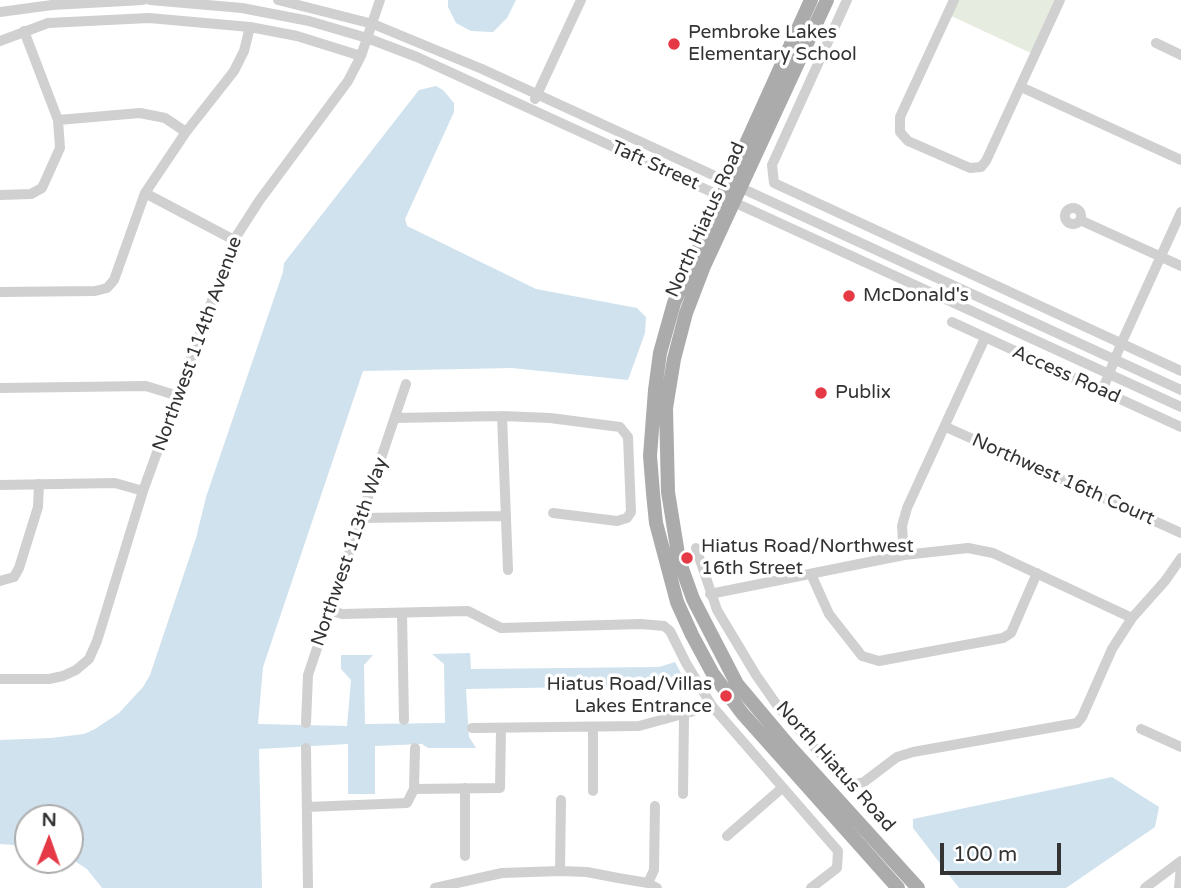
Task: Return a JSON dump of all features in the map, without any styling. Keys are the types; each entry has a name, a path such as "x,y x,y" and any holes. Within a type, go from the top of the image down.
{"main road":[{"name":"North Hiatus Road","path":"774,98 811,0"},
{"name":"North Hiatus Road","path":"827,0 774,98 731,192 674,303 660,354 655,390 650,456 656,523 677,602 713,674 918,888"},
{"name":"North Hiatus Road","path":"731,192 686,313 674,359 666,408 671,521 684,573 709,635 737,684 747,708 898,888"}],"street":[{"path":"1,8 143,0"},
{"name":"Taft Street","path":"150,0 242,8 309,21 368,38 417,57 589,135 854,241 1181,390"},
{"name":"Taft Street","path":"278,0 373,24 537,95 595,122 847,254 1181,407"},
{"name":"Northwest 114th Avenue","path":"0,679 49,679 63,676 89,659 144,491 234,240 259,201 348,81 361,56 380,0"},
{"path":"531,108 581,0"},
{"path":"847,0 772,165 772,177 777,186 1181,371"},
{"path":"954,0 900,117 900,132 908,141 970,168 981,167 986,161 1060,0"},
{"path":"0,41 48,23 149,18 250,27 298,36 361,56"},
{"path":"0,292 95,291 107,288 114,280 145,192 186,132 234,71 244,51 250,27"},
{"path":"0,195 31,194 42,188 60,148 58,120 24,32"},
{"path":"1156,43 1181,55"},
{"path":"1021,87 1181,160"},
{"path":"58,120 141,113 164,118 186,132"},
{"path":"589,135 595,122"},
{"path":"145,192 234,240"},
{"path":"1102,391 1181,212"},
{"path":"1080,220 1181,266"},
{"path":"847,254 854,241"},
{"path":"927,290 933,278"},
{"name":"Access Road","path":"952,322 1181,427"},
{"path":"904,555 902,526 907,508 985,338"},
{"name":"Northwest 113th Way","path":"306,723 308,675 406,384"},
{"path":"0,388 146,386 178,396"},
{"path":"395,418 502,416 550,418 620,427 628,437 631,457 632,503 627,518 617,521 553,513"},
{"path":"502,416 508,569"},
{"name":"Northwest 16th Court","path":"946,427 1181,533"},
{"path":"631,457 666,453"},
{"path":"0,485 115,483 144,491"},
{"path":"0,581 14,578 37,507 39,485"},
{"path":"361,518 506,516"},
{"path":"696,548 717,610 768,692 842,778 856,784 864,782 898,757 913,752 1077,723 1112,649 1132,618 1165,581 1181,558"},
{"path":"710,593 904,555 968,548 993,553 1132,618"},
{"path":"811,574 829,614 862,656 879,661 1003,638 1011,633 1037,573"},
{"path":"330,610 342,614 468,611 501,628 641,624 659,625 668,629 712,706 835,846 840,857 837,868 811,888"},
{"path":"402,613 404,720"},
{"path":"727,724 768,692"},
{"path":"472,728 639,726 684,716 712,706"},
{"path":"683,794 684,716"},
{"path":"593,728 593,792"},
{"path":"414,789 500,788 500,729"},
{"path":"1141,729 1181,747"},
{"path":"306,748 308,888"},
{"path":"307,807 407,803 414,789 415,748"},
{"path":"465,788 465,856"},
{"path":"727,836 782,788"},
{"path":"559,871 561,800"},
{"path":"435,888 502,873 559,871 587,872 652,885 655,806"},
{"path":"1145,888 1181,861"},
{"path":"1179,888 1181,866"}],"shaded area":[{"path":"954,0 1060,0 1035,55 947,14"}],"water":[{"path":"448,0 516,0 507,18 493,32 471,31 456,23 448,7"},
{"path":"436,86 443,90 454,103 454,112 405,219 407,226 536,289 637,308 646,317 645,333 628,380 512,368 363,371 263,667 258,724 347,726 351,680 341,669 341,655 373,655 364,665 365,724 445,723 444,664 432,654 470,653 471,669 659,667 675,662 682,675 635,686 466,689 469,737 476,748 428,748 422,744 375,746 375,794 348,794 348,744 259,749 262,888 102,888 84,867 84,804 14,804 14,845 0,844 0,740 84,734 119,713 143,687 150,675 196,538 206,497 284,263 419,90"},
{"path":"1112,777 1159,807 1155,827 1066,888 959,888 913,828 913,819"}],"place":[{"name":"Pembroke Lakes Elementary School","path":"674,44"},
{"name":"McDonald's","path":"849,296"},
{"name":"Publix","path":"821,393"},
{"name":"Hiatus Road/Northwest 16th Street","path":"687,558"},
{"name":"Hiatus Road/Villas Lakes Entrance","path":"726,696"}]}
